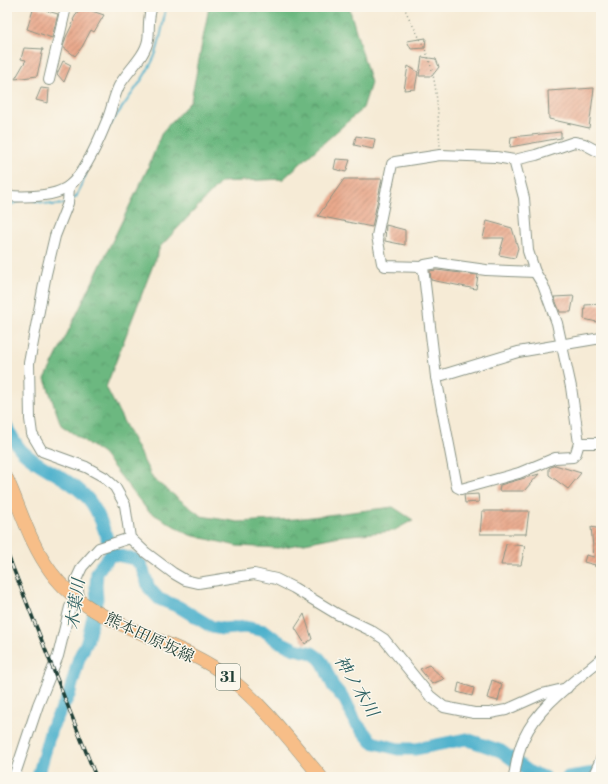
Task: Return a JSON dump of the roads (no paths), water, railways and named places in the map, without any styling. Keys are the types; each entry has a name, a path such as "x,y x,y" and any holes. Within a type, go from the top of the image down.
{"main road":[{"name":"熊本田原坂線","path":"7,479 12,501 34,544 51,572 84,604 105,617 175,647 228,677 257,703 321,777"}],"street":[{"path":"49,80 66,7"},
{"path":"7,196 24,197 55,192 69,186 79,174 94,150 119,86 148,41 149,13 152,7"},
{"path":"535,272 486,270 436,263 425,265 423,267 385,266 382,263 377,236 392,164 395,162 440,155 496,157 514,160 536,155 574,142 584,144 601,153"},
{"path":"423,267 436,376 457,487 460,489 519,472 555,458 573,457 579,443 563,345 557,323 543,285 535,272 528,251 524,198 514,160"},
{"path":"69,186 68,203 55,236 31,346 29,363 30,419 32,434 42,451 86,467 104,477 115,487 125,505 130,538 145,552 185,580 198,583 254,574 276,579 384,639 430,696 444,707 474,713 490,713 506,710 542,694 567,688"},
{"path":"436,376 518,352 601,338"},
{"path":"579,443 601,442"},
{"path":"14,777 38,705 58,656 70,607 84,604 76,580 82,567 99,548 130,538"},
{"path":"514,777 519,749 524,737 539,714 567,688 596,669 601,660"},
{"path":"593,777 601,759"}],"waterway":[{"path":"109,127 141,81 152,62 159,42 166,7"},
{"path":"73,199 76,197 86,174"},
{"path":"7,206 20,201"},
{"path":"35,201 53,205 64,204"},
{"name":"木葉川","path":"7,427 22,451 38,464 74,486 89,500 100,519 112,554 97,573 97,599 87,642 79,658 69,695 51,729 38,777"},
{"name":"神ノ木川","path":"112,554 134,559 141,565 149,588 159,599 179,607 212,627 223,629 245,627 265,631 278,641 295,649 312,653 319,658 323,663 333,686 345,700 356,723 372,742 398,749 416,749 466,739 501,751 531,773 544,777"},
{"name":"神ノ木川","path":"568,777 595,773 601,774"}],"railway":[{"path":"7,553 96,777"}]}
